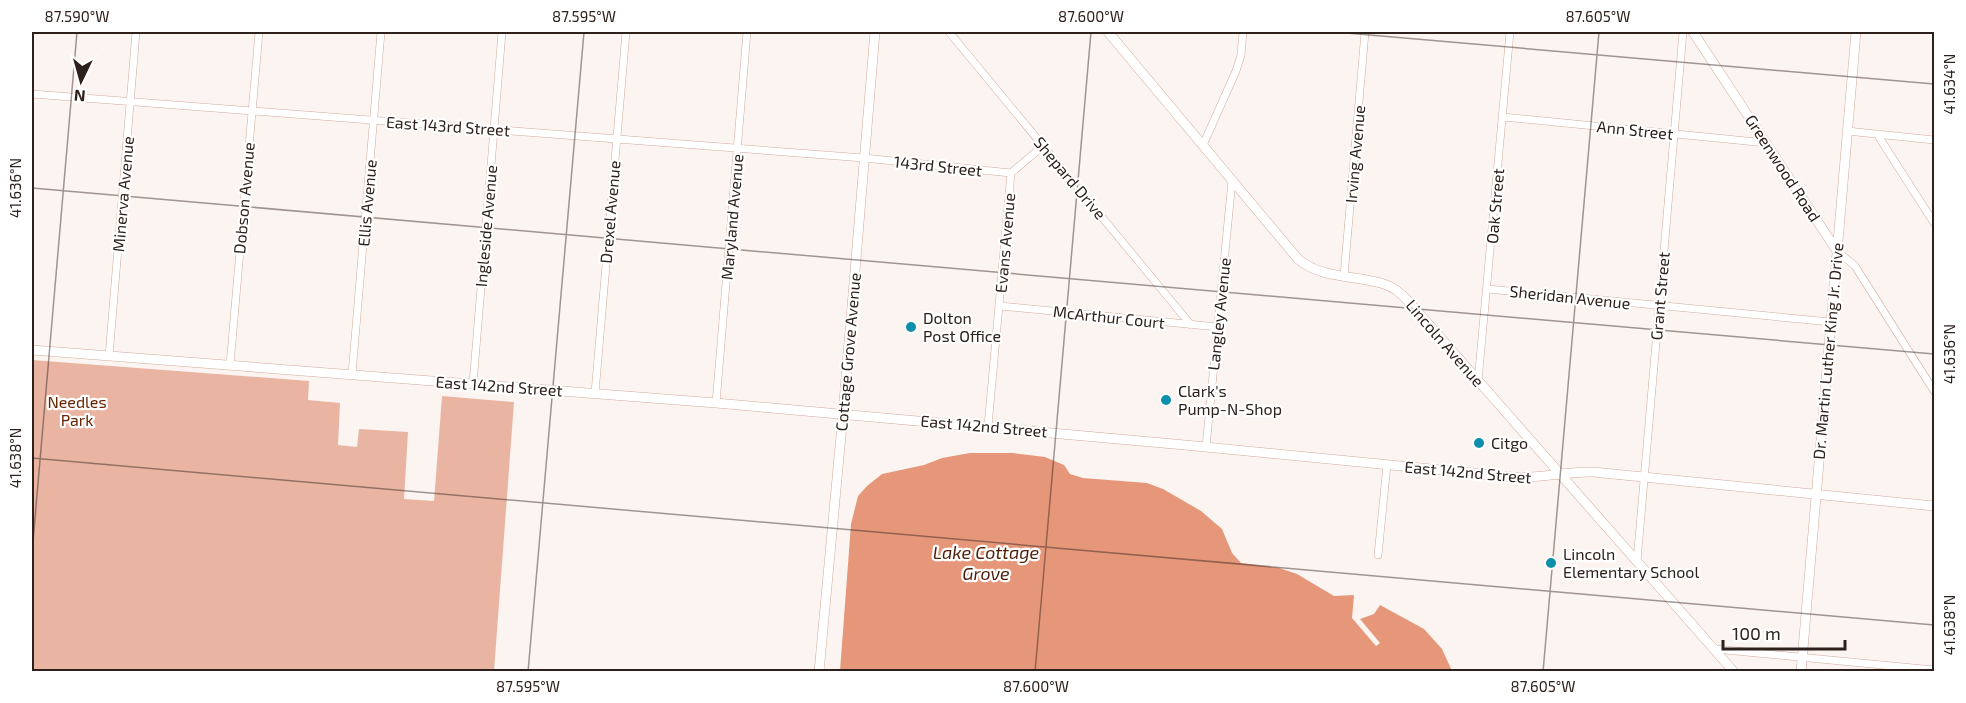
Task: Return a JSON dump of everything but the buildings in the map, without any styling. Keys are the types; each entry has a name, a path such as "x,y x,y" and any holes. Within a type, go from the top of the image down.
{"street":[{"name":"Minerva Avenue","path":"109,356 136,32"},
{"name":"Dobson Avenue","path":"230,365 259,32"},
{"name":"Ellis Avenue","path":"352,374 381,32"},
{"name":"Ingleside Avenue","path":"473,384 502,32"},
{"name":"Drexel Avenue","path":"595,393 626,32"},
{"name":"Maryland Avenue","path":"716,403 747,32"},
{"name":"Cottage Grove Avenue","path":"819,672 875,32"},
{"name":"Shepard Drive","path":"949,32 1191,325"},
{"name":"Lincoln Avenue","path":"1109,32 1232,181 1305,264 1320,271 1384,284 1403,295 1734,672"},
{"path":"1203,145 1236,71 1244,32"},
{"name":"Irving Avenue","path":"1344,276 1365,32"},
{"name":"Oak Street","path":"1478,381 1510,32"},
{"name":"Grant Street","path":"1637,561 1683,32"},
{"name":"Greenwood Road","path":"1693,32 1837,251 1855,266 1935,391"},
{"name":"Dr. Martin Luther King Jr. Drive","path":"1801,672 1856,32"},
{"name":"East 143rd Street","path":"32,94 864,158"},
{"name":"Ann Street","path":"1503,117 1767,143"},
{"path":"1847,131 1935,140"},
{"path":"1876,134 1935,223"},
{"name":"Evans Avenue","path":"988,426 1011,173 1043,146"},
{"name":"143rd Street","path":"864,158 1011,173"},
{"name":"Langley Avenue","path":"1206,447 1232,181"},
{"name":"Sheridan Avenue","path":"1488,289 1831,322"},
{"name":"McArthur Court","path":"1000,306 1218,327"},
{"name":"East 142nd Street","path":"32,350 988,426 1513,477 1533,478 1578,472 1935,506"},
{"path":"1378,555 1387,465"},
{"path":"1715,649 1935,670"}],"green space":[{"name":"Needles Park","path":"32,360 309,381 308,400 340,403 338,445 357,447 359,429 408,432 404,499 434,501 442,396 514,402 494,671 32,671"}],"water":[{"name":"Lake Cottage Grove","path":"970,453 1013,453 1045,457 1064,465 1070,474 1083,478 1147,483 1163,489 1201,511 1222,529 1232,553 1241,563 1279,568 1297,574 1334,596 1354,595 1352,618 1376,646 1380,643 1360,619 1374,614 1380,605 1424,629 1442,649 1452,671 840,671 851,524 858,496 882,474"}],"place":[{"name":"Dolton Post Office","path":"911,327"},
{"name":"Clark's Pump-N-Shop","path":"1166,400"},
{"name":"Citgo","path":"1479,443"},
{"name":"Lincoln Elementary School","path":"1551,563"}]}
